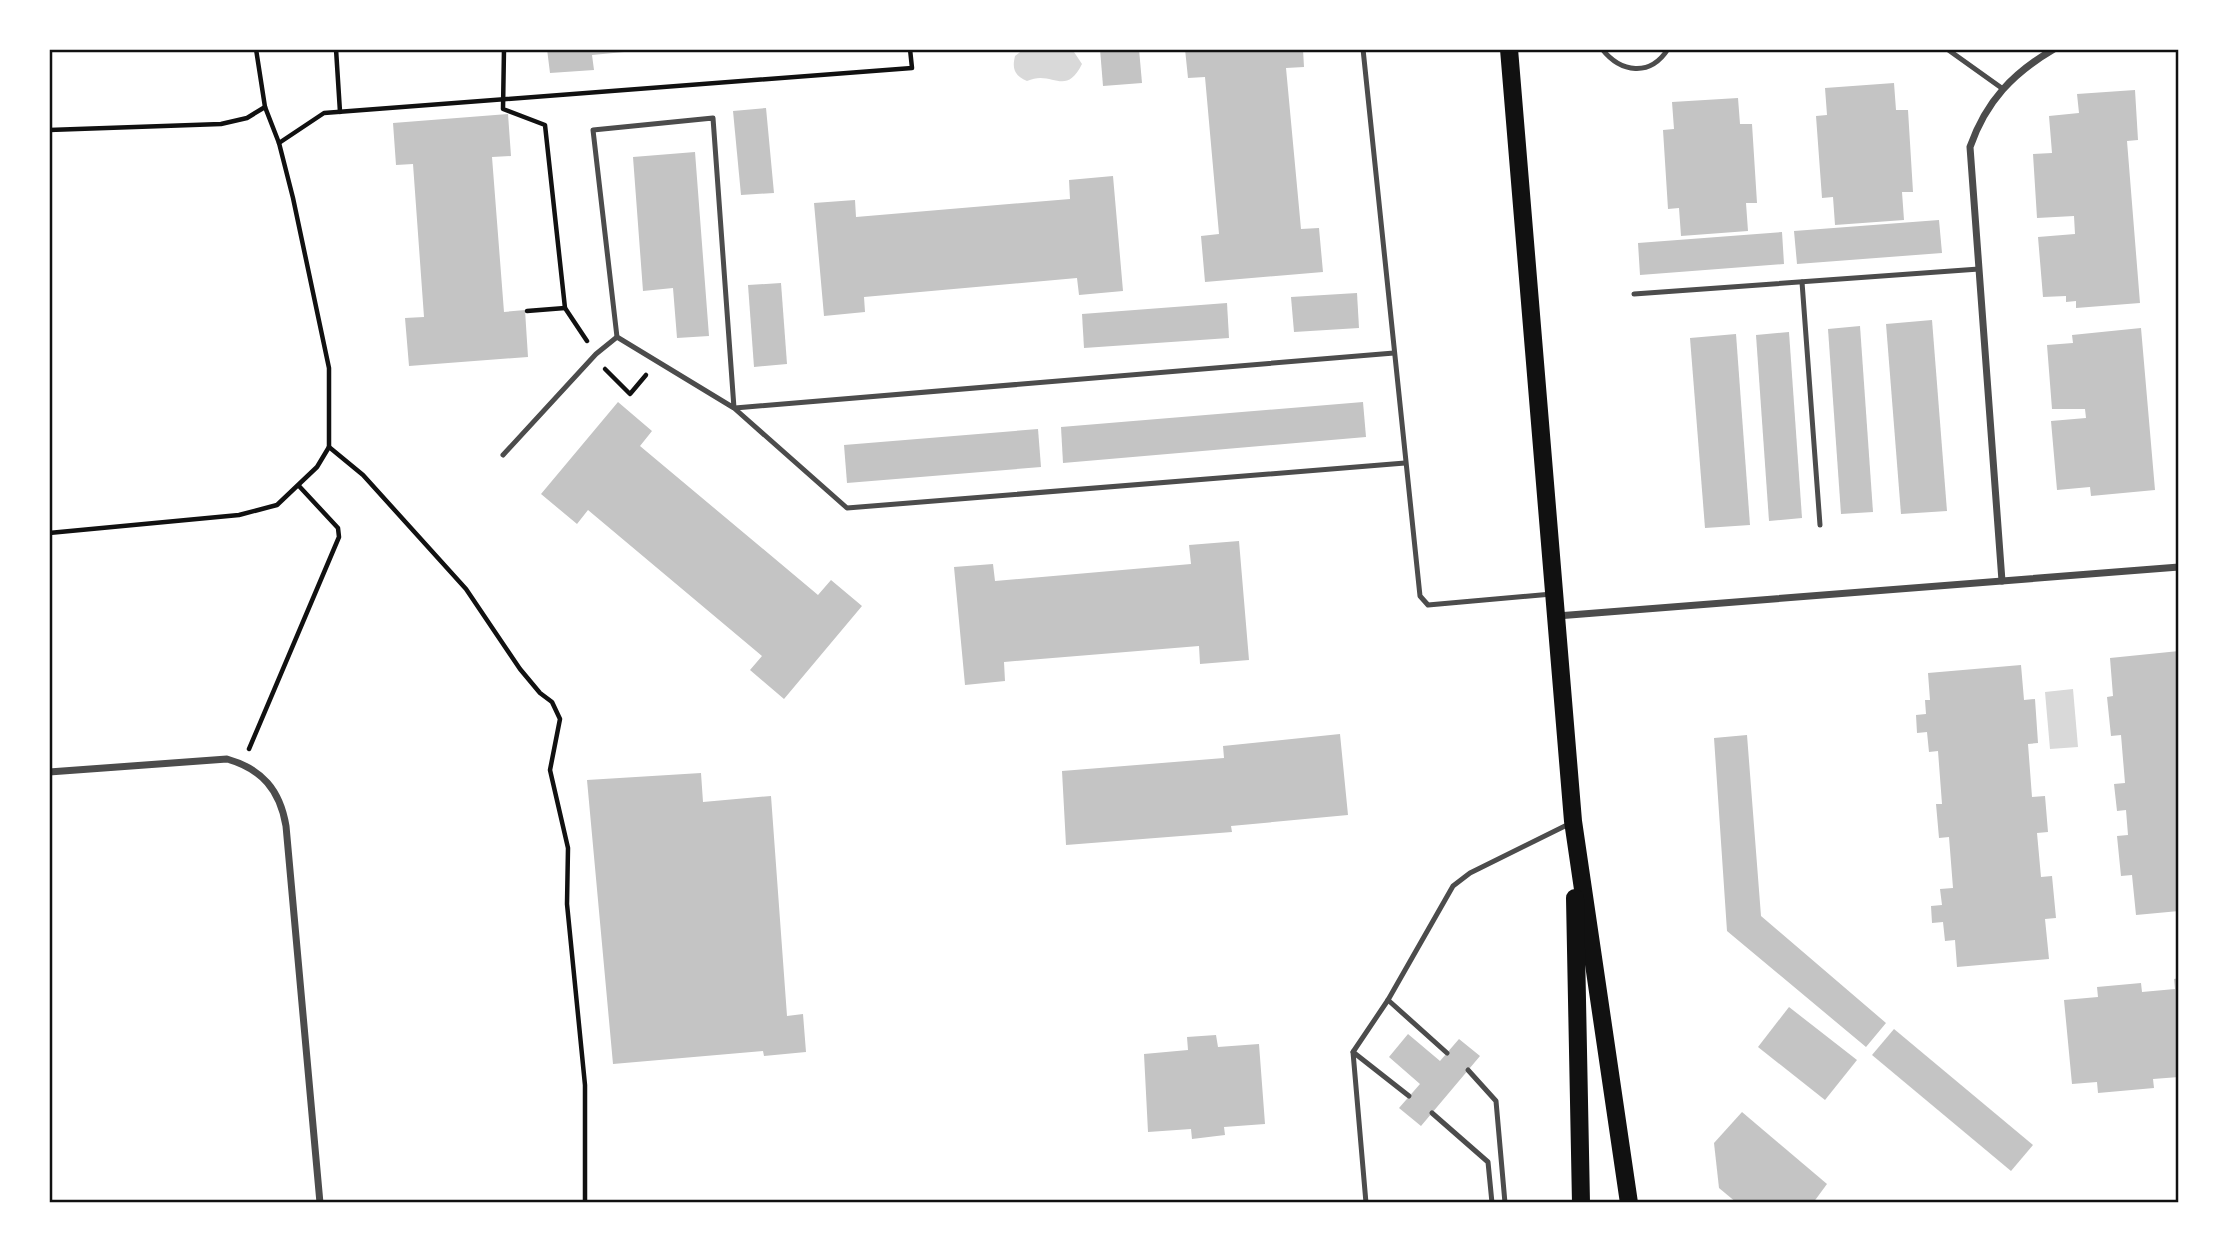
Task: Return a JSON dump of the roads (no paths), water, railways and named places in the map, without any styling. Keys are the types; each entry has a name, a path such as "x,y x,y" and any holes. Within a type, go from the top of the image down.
{"main road":[{"path":"1509,49 1573,821 1581,1203"},
{"path":"1573,821 1629,1203"}],"street":[{"path":"2002,581 1970,147 1979,121 2003,89 2024,66 2054,49"},
{"path":"1556,616 2179,566"},
{"path":"49,772 227,759 243,763 269,781 282,805 286,826 320,1203"}],"lane":[{"path":"1363,49 1420,596 1428,605 1554,594"},
{"path":"1602,49 1618,65 1640,69 1653,65 1668,49"},
{"path":"1947,49 2003,89"},
{"path":"617,337 593,130 713,118 734,408"},
{"path":"1634,294 1979,270"},
{"path":"1802,282 1821,525"},
{"path":"617,337 734,408 847,508 1405,463"},
{"path":"503,455 596,355 617,337"},
{"path":"734,408 1394,353"},
{"path":"1366,1203 1353,1052 1388,1000 1453,886 1470,873 1573,821"},
{"path":"1388,1000 1447,1053"},
{"path":"1353,1052 1409,1096"},
{"path":"1468,1070 1496,1101 1506,1203"},
{"path":"1432,1113 1488,1163 1492,1203"}]}
